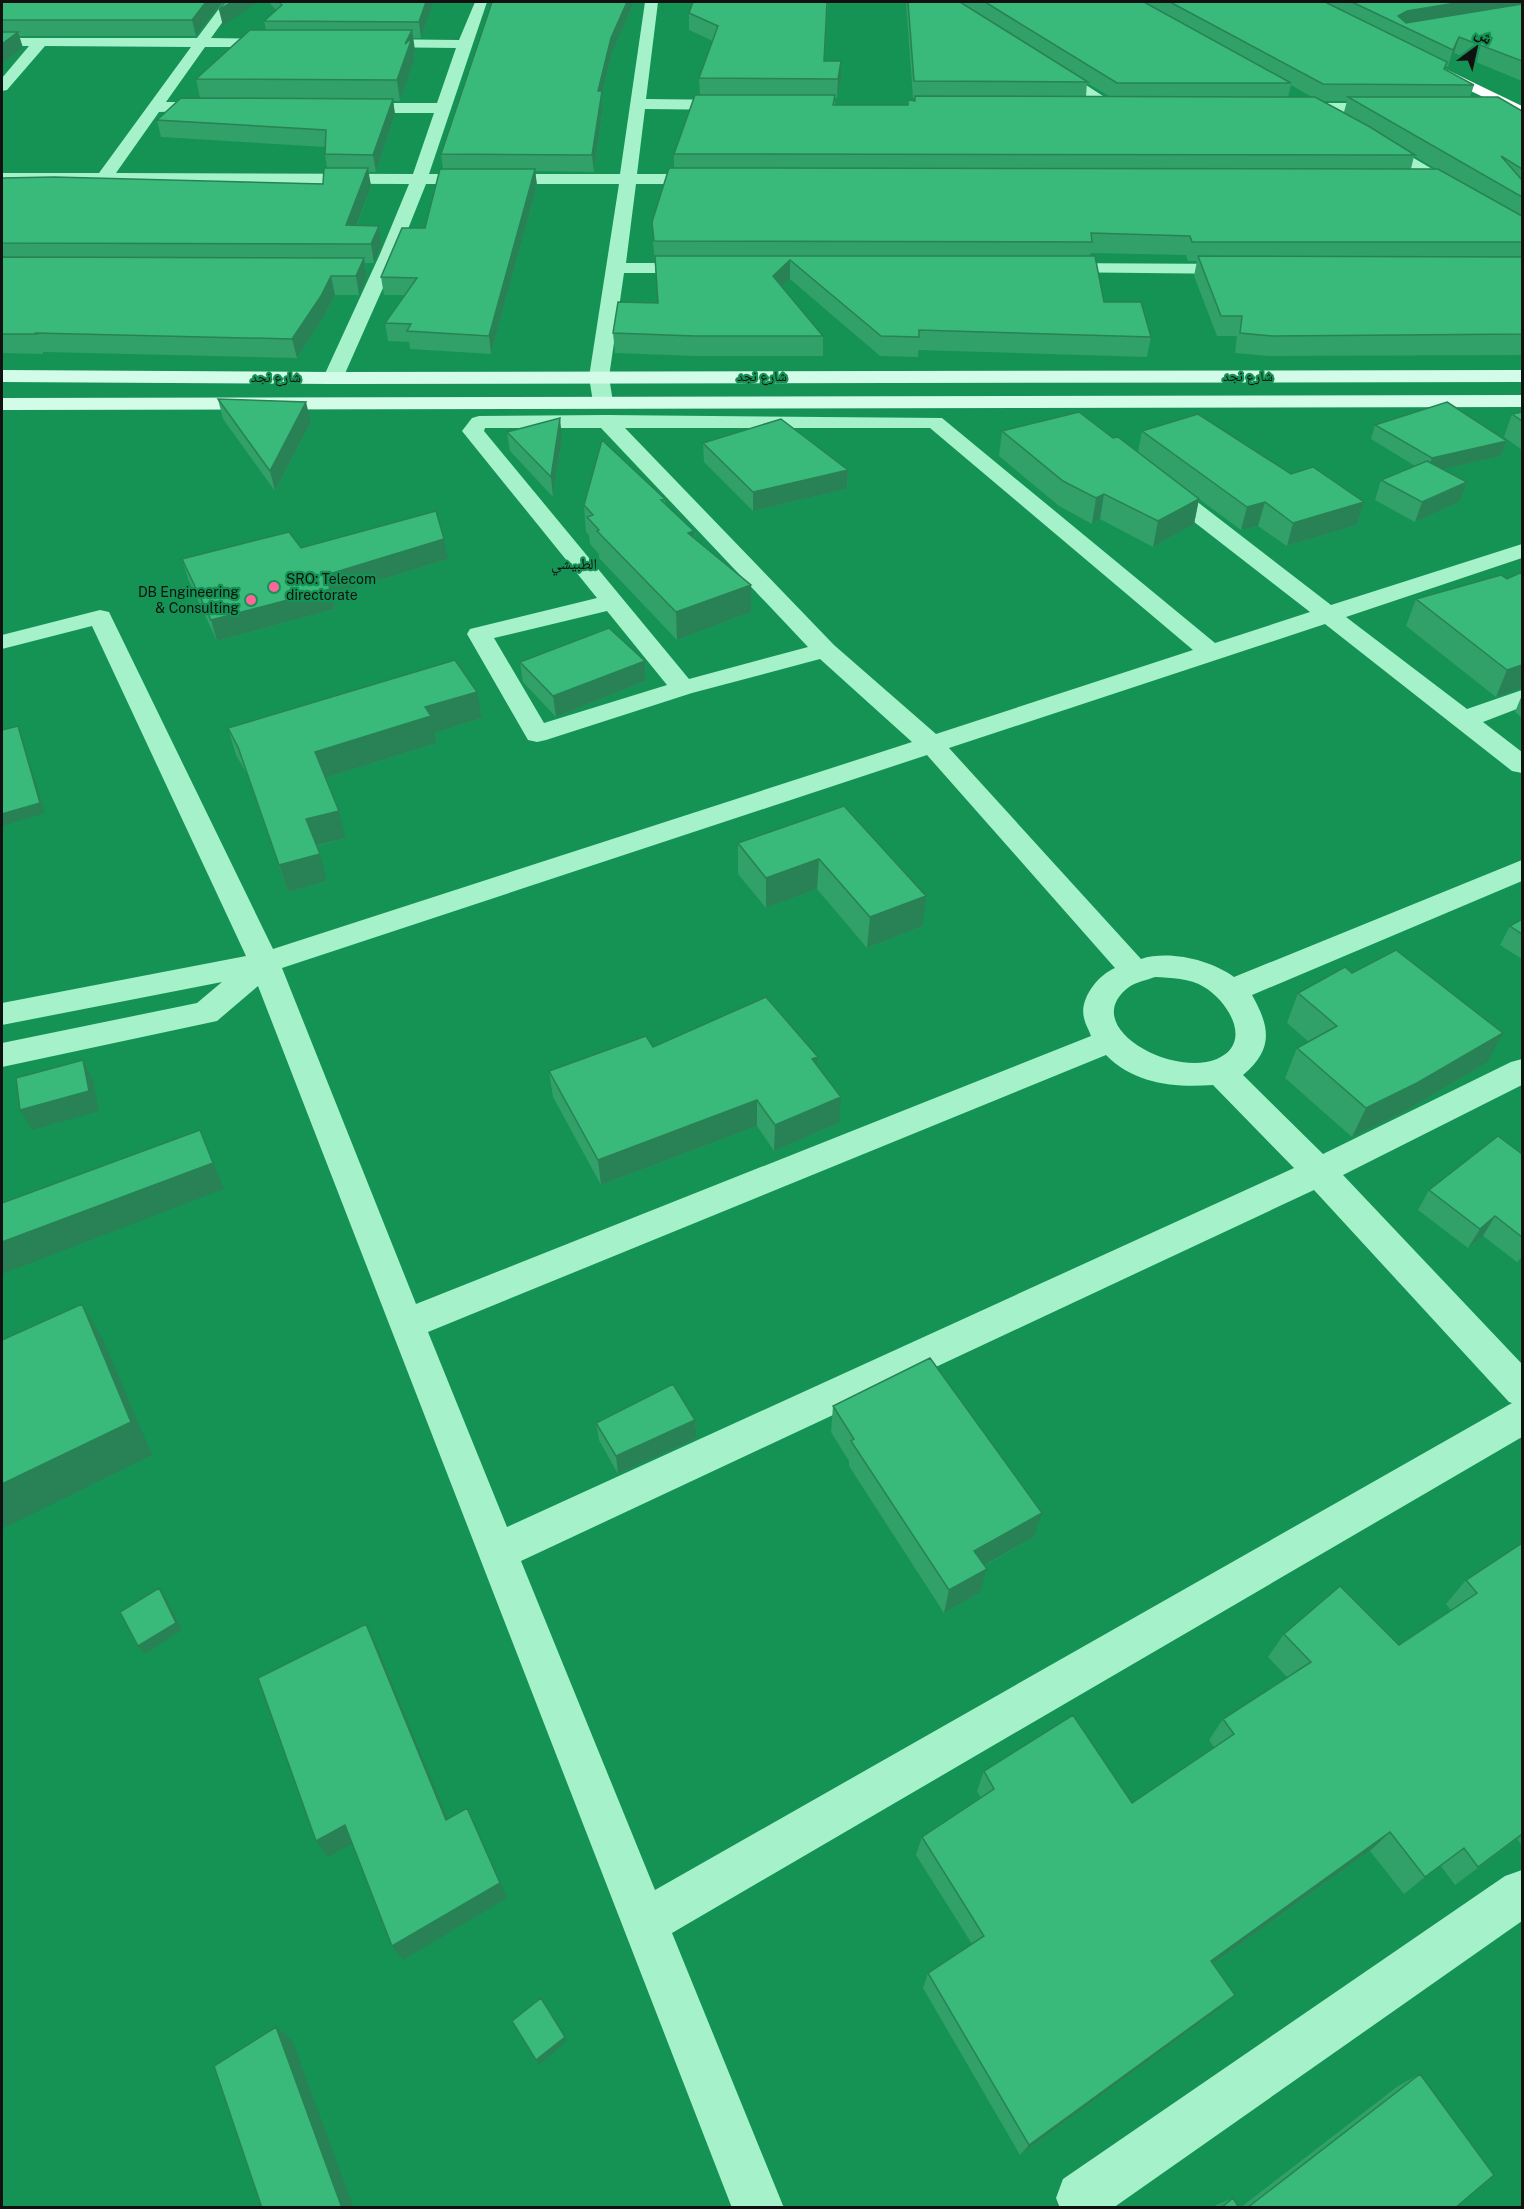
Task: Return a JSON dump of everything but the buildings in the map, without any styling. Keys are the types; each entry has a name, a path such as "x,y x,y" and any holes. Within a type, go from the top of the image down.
{"highway":[{"path":"1419,60 1518,110"}],"street":[{"path":"104,178 230,2"},
{"path":"333,378 384,270 420,178 463,44 481,2"},
{"path":"652,2 599,377 604,412 825,650 931,744 1134,970"},
{"path":"2,42 296,43"},
{"path":"2,87 40,43"},
{"path":"356,44 463,44"},
{"path":"1033,57 1117,107 1088,107"},
{"path":"1287,92 1345,124"},
{"path":"639,104 757,105"},
{"path":"155,107 226,107"},
{"path":"334,108 442,108"},
{"path":"1272,108 1410,108"},
{"path":"1480,108 1518,110"},
{"path":"1364,134 1436,180 1522,229"},
{"path":"2,178 732,179"},
{"path":"1400,180 1436,180"},
{"path":"616,268 712,268"},
{"path":"1034,268 1260,268"},
{"path":"360,270 384,270"},
{"name":"شارع نجد","path":"2,376 333,378 1522,376"},
{"name":"شارع نجد","path":"2,404 604,412 1522,401"},
{"path":"683,688 473,431 479,422 604,412 935,422 980,448 1211,653"},
{"path":"1054,425 1075,418 1084,425"},
{"path":"1140,469 1522,765"},
{"path":"2,1014 265,963 1522,551"},
{"path":"613,602 478,634 537,734 683,688 825,650"},
{"path":"2,642 100,617 265,963 496,1552 758,2208"},
{"path":"1463,720 1522,698"},
{"path":"1232,991 1522,870"},
{"path":"2,1055 206,1013 265,963"},
{"path":"1153,966 1174,966 1195,971 1215,979 1232,991 1244,1005 1251,1020 1252,1036 1247,1051 1235,1063 1219,1071 1198,1076 1176,1076 1154,1071 1134,1062 1116,1049 1105,1034 1099,1018 1100,1003 1106,989 1117,978 1134,970 1153,966"},
{"path":"406,1324 1110,1041"},
{"path":"1219,1071 1319,1172 1522,1390"},
{"path":"496,1552 1319,1172 1522,1071"},
{"path":"644,1923 1522,1417"},
{"path":"1082,2198 1522,1893"}],"place":[{"name":"SRO: Telecom directorate","path":"274,587"},
{"name":"DB Engineering & Consulting","path":"251,600"}],"district":[{"name":"الطبيشي","path":"574,564"}]}
